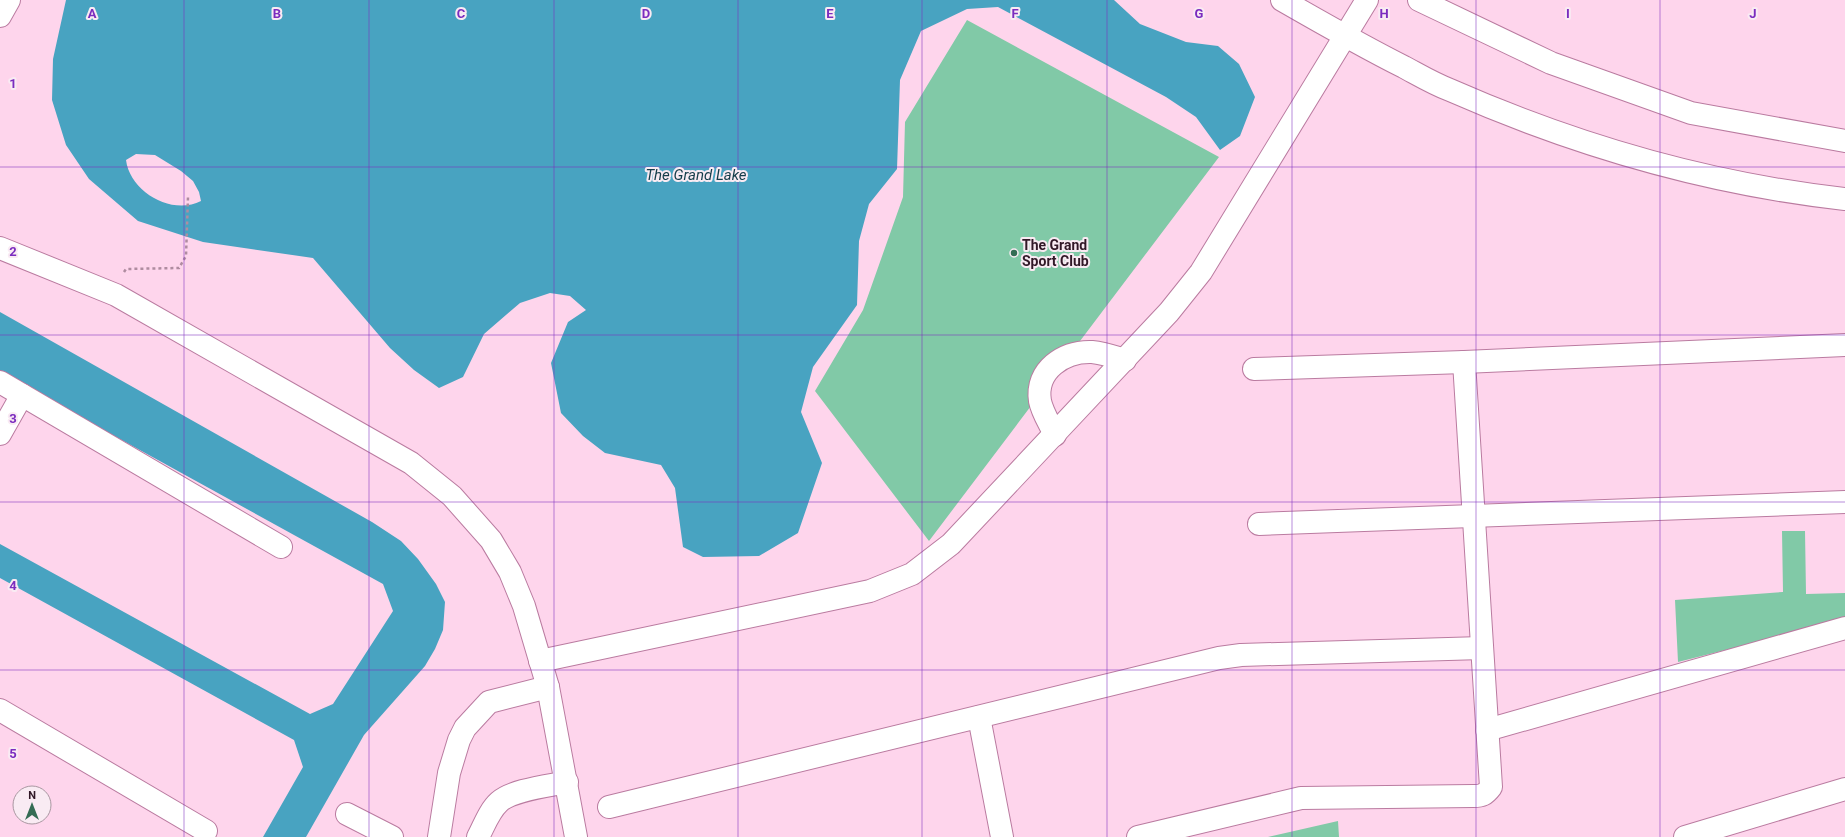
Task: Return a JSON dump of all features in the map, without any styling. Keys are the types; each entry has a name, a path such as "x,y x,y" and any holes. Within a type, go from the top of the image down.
{"street":[{"path":"0,16 9,0"},
{"path":"1282,0 1343,36 1448,90 1526,121 1642,160 1790,191 1845,199"},
{"path":"540,661 870,591 912,574 951,544 1125,360 1169,312 1201,272 1343,36 1367,0"},
{"path":"1418,0 1551,64 1692,113 1845,140"},
{"path":"0,248 116,295 411,463 452,496 491,540 510,572 524,606 548,687 567,782 576,837"},
{"path":"1254,369 1464,362 1845,345"},
{"path":"1055,435 1040,401 1041,383 1048,368 1064,356 1092,352 1125,360"},
{"path":"1138,837 1301,798 1481,796 1486,793 1490,787 1464,362"},
{"path":"0,382 281,546"},
{"path":"0,434 22,395"},
{"path":"1259,524 1845,502"},
{"path":"1487,730 1845,628"},
{"path":"609,807 1229,656 1482,648"},
{"path":"439,837 449,773 459,740 465,728 489,702 548,687"},
{"path":"0,710 206,831"},
{"path":"979,717 1002,837"},
{"path":"478,837 498,803 507,796 567,782"},
{"path":"1685,837 1845,789"},
{"path":"347,814 392,837"}],"path":[{"path":"116,295 115,285 126,269 179,268 186,256 188,198"}],"green space":[{"name":"The Grand Sport Club","path":"967,20 1219,157 929,541 815,391 863,310 903,197 905,122"},
{"path":"1782,531 1805,531 1806,594 1845,593 1845,620 1678,662 1675,600 1783,592"},
{"path":"1338,821 1339,837 1268,837"}],"water":[{"name":"The Grand Lake","path":"66,0 1114,0 1140,24 1186,42 1218,46 1239,64 1255,97 1240,136 1220,150 1196,117 1166,97 998,7 967,9 921,31 900,80 897,169 869,204 859,241 857,305 813,367 801,412 822,463 798,533 759,556 703,557 683,547 675,488 661,465 605,453 583,436 561,413 551,363 568,322 586,310 570,296 550,293 520,303 484,334 463,377 439,388 414,370 390,348 313,258 203,242 138,221 89,179 66,145 52,100 53,59","holes":["136,154 155,155 181,171 193,181 199,192 201,201 190,205 166,203 154,198 144,191 135,182 129,172 126,160"]},
{"path":"0,312 372,522 401,541 418,559 436,584 445,602 443,630 435,649 425,666 364,735 306,837 263,837 303,767 294,740 0,578 0,544 310,714 333,704 393,611 383,584 0,373"}],"place":[{"name":"The Grand Sport Club","path":"1014,253"}]}
